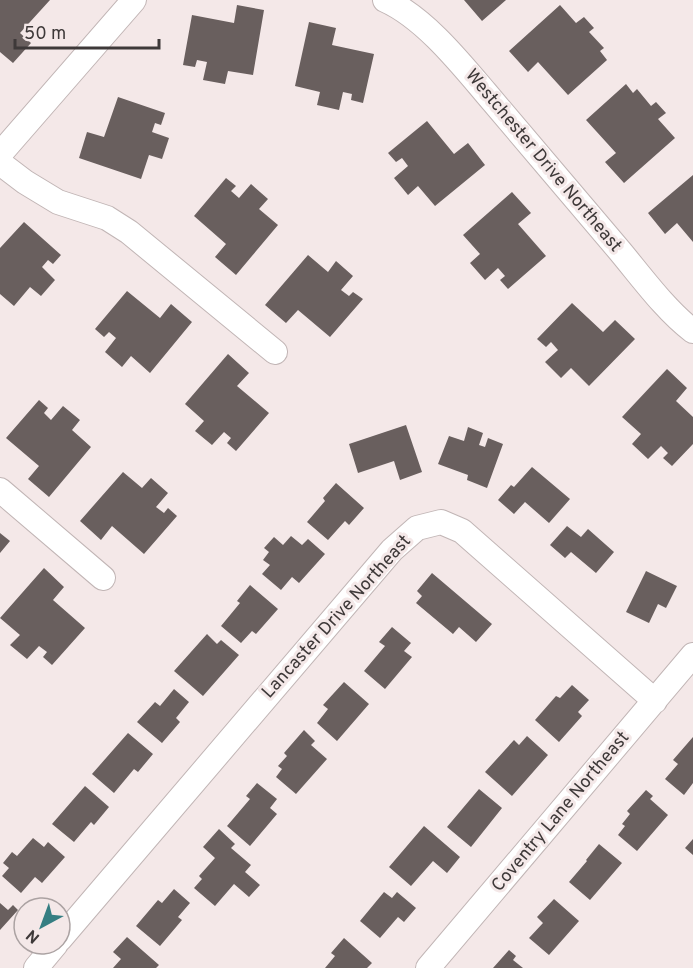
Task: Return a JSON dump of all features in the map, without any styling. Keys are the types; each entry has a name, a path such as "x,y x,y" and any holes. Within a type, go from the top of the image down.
{"street":[{"path":"0,154 134,0"},
{"name":"Westchester Drive Northeast","path":"385,0 395,4 430,32 465,68 654,291 681,322 693,331"},
{"path":"0,163 25,182 58,202 107,218 129,232 275,352"},
{"path":"0,490 103,578"},
{"name":"Lancaster Drive Northeast","path":"72,925 392,550 417,528 441,522 462,531 656,701"},
{"name":"Coventry Lane Northeast","path":"428,968 693,655"},
{"path":"36,968 46,956"}],"building":[{"path":"0,0 50,0 20,33 31,43 13,63 0,52"},
{"path":"464,0 506,0 482,21"},
{"path":"237,5 264,10 253,75 228,71 225,84 203,80 207,62 197,60 195,67 183,65 192,15 234,23"},
{"path":"560,5 576,23 584,17 594,28 589,32 604,48 600,51 607,60 568,95 538,62 528,72 509,51"},
{"path":"309,22 336,28 332,45 374,54 363,103 351,100 352,94 343,92 339,110 317,105 320,92 295,86"},
{"path":"626,84 633,93 637,89 651,106 656,102 666,113 658,119 675,138 624,183 605,162 616,153 586,120"},
{"path":"118,97 165,113 161,125 155,123 152,132 169,138 162,159 149,155 141,179 79,158 87,132 104,137"},
{"path":"427,121 454,154 468,143 485,165 435,206 418,186 408,195 394,178 408,166 402,158 396,162 388,153"},
{"path":"693,175 693,242 677,223 665,234 648,213"},
{"path":"226,178 236,186 231,191 239,198 251,184 268,199 259,209 278,225 236,275 215,257 226,244 194,216"},
{"path":"512,192 531,213 518,224 546,256 508,289 500,280 505,276 498,268 485,280 470,263 480,254 463,235"},
{"path":"24,222 61,255 53,264 48,260 42,267 55,280 41,296 30,287 14,306 0,294 0,248"},
{"path":"308,255 328,272 336,261 353,276 341,290 349,296 353,292 363,299 330,337 298,310 286,323 265,305"},
{"path":"127,291 160,318 171,304 192,322 150,373 131,356 122,367 105,352 116,338 109,332 104,337 95,329"},
{"path":"572,303 603,332 615,320 635,339 589,386 571,368 561,378 545,362 558,350 551,342 546,347 537,339"},
{"path":"228,354 249,373 237,386 269,413 236,451 227,443 231,438 224,432 212,445 195,431 204,421 185,404"},
{"path":"667,369 687,388 676,401 693,417 693,444 672,466 663,458 668,453 661,446 648,459 632,444 641,434 622,417"},
{"path":"39,400 48,408 44,413 51,420 63,406 80,420 72,430 91,447 49,497 28,479 39,466 6,438"},
{"path":"406,425 422,472 400,480 394,461 358,473 349,444"},
{"path":"468,427 483,433 479,445 485,447 488,438 503,444 487,488 467,480 468,475 438,464 449,436 464,441"},
{"path":"532,467 570,499 549,523 525,502 514,514 498,500 511,485 514,487"},
{"path":"123,472 142,488 151,478 168,493 156,507 164,513 168,508 177,516 144,554 112,526 101,540 80,521"},
{"path":"336,483 364,508 349,525 345,521 328,540 307,522 325,501 323,498"},
{"path":"567,526 581,537 588,529 614,552 596,573 571,552 565,558 550,545"},
{"path":"0,533 10,541 0,553"},
{"path":"291,536 302,545 308,539 325,554 299,583 292,577 281,590 262,574 270,565 263,560 269,552 264,548 274,537 283,545"},
{"path":"44,568 64,587 53,600 85,628 52,665 43,657 47,652 39,646 27,659 10,645 20,635 0,618"},
{"path":"646,571 677,586 666,608 658,604 649,623 626,612"},
{"path":"432,573 492,624 476,642 459,627 453,634 416,603 422,596 417,591"},
{"path":"250,585 278,609 256,634 252,631 241,643 221,626 240,603 237,601"},
{"path":"392,627 411,643 404,651 412,657 385,689 364,671 385,646 379,642"},
{"path":"207,634 217,644 221,640 239,655 203,696 174,671"},
{"path":"344,682 369,704 337,741 317,723 328,709 323,705"},
{"path":"572,685 589,700 578,712 582,716 559,742 535,720 556,696 560,698"},
{"path":"174,689 189,702 176,718 180,722 162,743 137,722 155,702 160,706"},
{"path":"304,730 315,741 311,745 327,759 296,794 276,777 282,769 278,766 287,756 284,753"},
{"path":"128,733 153,754 138,772 134,769 114,793 92,774"},
{"path":"527,736 548,755 512,796 485,772 514,740 519,745"},
{"path":"693,737 693,783 684,795 665,779 678,764 673,760"},
{"path":"257,783 277,799 270,808 277,814 250,846 227,826 250,799 246,796"},
{"path":"85,786 109,807 94,825 91,822 74,842 52,824"},
{"path":"479,789 502,808 471,847 447,827"},
{"path":"646,790 653,796 650,799 668,815 637,851 618,835 625,826 622,824 630,814 627,811"},
{"path":"424,826 460,857 447,873 433,861 411,886 389,867"},
{"path":"219,829 235,844 231,848 251,865 245,872 260,885 249,897 234,884 215,906 194,888 202,879 199,876 215,858 203,847"},
{"path":"33,838 44,847 48,842 65,857 42,883 35,877 21,893 2,876 9,868 3,863 12,852 17,856"},
{"path":"693,839 693,855 685,848"},
{"path":"599,844 622,863 590,900 569,882"},
{"path":"174,889 190,903 178,917 182,920 160,946 136,926 158,900 162,903"},
{"path":"384,892 392,898 397,892 416,908 404,922 398,917 380,938 360,921"},
{"path":"554,899 579,921 549,955 529,938 543,923 537,917"},
{"path":"0,903 8,910 12,906 12,917 0,930"},
{"path":"127,937 159,965 156,968 113,968 121,959 113,952"},
{"path":"344,938 372,963 367,968 325,968 335,956 331,953"},
{"path":"509,950 516,956 513,960 523,968 493,968"}]}
